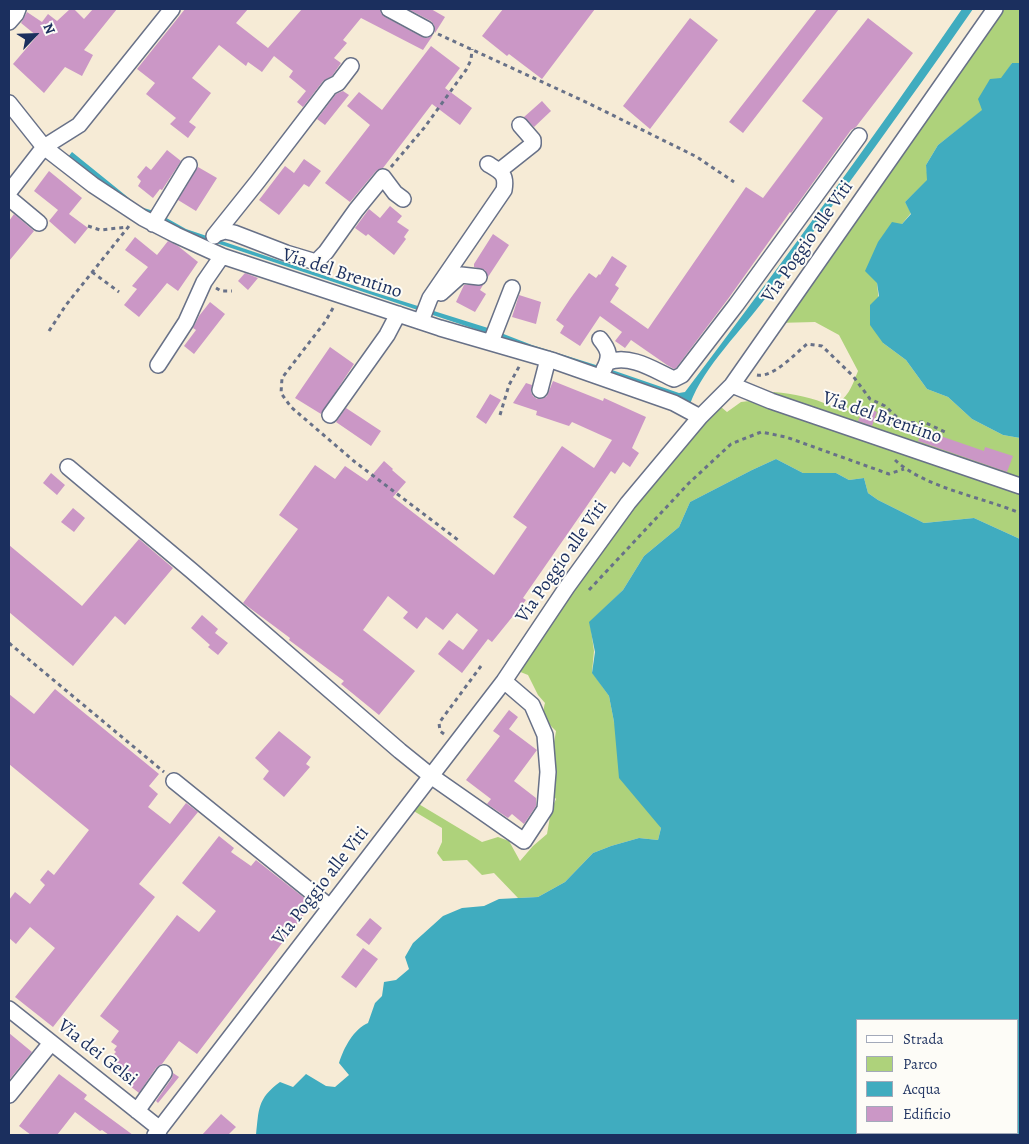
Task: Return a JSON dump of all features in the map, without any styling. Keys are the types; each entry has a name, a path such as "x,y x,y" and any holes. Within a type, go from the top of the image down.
{"street":[{"path":"9,22 18,9"},
{"path":"9,192 44,147 79,125 172,9"},
{"path":"388,9 426,29"},
{"name":"Via Poggio alle Viti","path":"157,1132 504,681 567,587 628,503 700,417 732,385 995,9"},
{"path":"206,248 330,87 338,82 351,66"},
{"name":"Via del Brentino","path":"9,103 44,147 93,185 153,224 222,256 420,321 548,359 674,402 700,417"},
{"path":"420,321 430,298 504,190 506,180 494,168 505,165 533,144 533,140 520,125"},
{"path":"608,362 616,359 640,363 674,379 682,375 736,305 859,136"},
{"path":"153,224 189,165"},
{"path":"216,234 234,233 286,253 316,262 326,252 356,210 383,177 395,193 404,199"},
{"path":"9,198 40,223"},
{"path":"158,365 186,322 204,282 222,256"},
{"path":"430,298 442,293 461,275 479,277"},
{"path":"491,342 512,288"},
{"path":"330,415 387,335 398,314"},
{"path":"600,339 607,348 609,356 601,377"},
{"path":"540,390 548,359"},
{"name":"Via del Brentino","path":"732,385 771,401 1020,486"},
{"path":"68,467 192,570 296,662 431,776 524,841 546,809 548,772 545,735 532,705 504,681"},
{"path":"174,781 330,907"},
{"name":"Via dei Gelsi","path":"9,1009 137,1111 157,1132"},
{"path":"9,1094 51,1043"},
{"path":"137,1111 164,1074"}],"path":[{"path":"426,29 472,49 697,157 734,182"},
{"path":"383,177 424,128 466,70 471,60 472,49"},
{"path":"49,331 66,305 138,215"},
{"path":"88,226 100,230 128,227"},
{"path":"92,272 119,292"},
{"path":"339,294 325,322 282,378 281,393 291,406 355,462 458,540"},
{"path":"742,371 762,376 782,366 807,344 822,346 853,376 870,399 885,406 903,423 924,422 947,434"},
{"path":"500,415 509,385 525,352"},
{"path":"898,444 903,423"},
{"path":"589,590 689,484 731,444 761,432 786,436 889,474 904,469"},
{"path":"878,437 883,450 904,469 940,485 1020,513"},
{"path":"9,643 149,758 174,781"},
{"path":"455,745 440,731 440,723 481,666"}],"green space":[{"path":"995,9 1020,9 1020,63 1012,63 983,110 938,145 926,165 928,180 905,202 911,213 902,224 877,283 883,343 906,360 927,389 948,397 972,419 1003,435 1020,438 1020,539 974,518 924,523 868,493 864,478 849,480 836,473 803,473 776,459 690,502 679,527 644,556 623,590 590,622 594,651 592,672 609,696 614,722 661,828 658,840 639,838 593,853 565,882 538,897 518,898 494,873 482,875 467,860 443,861 437,853 442,842 442,828 407,807 412,800 482,842 498,837 509,841 520,861 547,834 551,811 556,799 552,794 555,763 553,749 556,731 546,718 544,712 545,703 538,695 528,675 513,669 628,503 715,402 727,412 741,402 766,399 774,392 803,396 831,406 842,400 849,392 858,371 839,335 815,322 776,323"}],"water":[{"path":"962,9 973,9 767,296 714,362 696,390 690,404 505,339 180,231 138,209 68,157 72,152 140,207 154,211 186,229 679,393 685,392 791,250"},
{"path":"1012,63 1020,63 1020,438 1003,435 972,419 948,397 927,389 906,360 883,343 870,325 870,305 879,296 877,283 865,271 878,242 892,222 902,224 911,214 905,202 927,180 926,165 938,145 982,110 978,99 990,79 1001,78"},
{"path":"776,459 803,473 836,473 849,480 864,478 868,493 924,523 974,518 1020,539 1020,1135 256,1135 260,1105 272,1088 280,1082 293,1087 306,1074 326,1086 335,1087 349,1075 339,1063 354,1034 368,1023 375,1003 382,996 384,982 396,980 409,969 405,957 413,943 443,916 462,908 484,906 499,899 538,897 565,882 593,853 639,838 658,840 661,828 619,778 614,722 609,696 592,673 595,652 589,622 623,590 644,556 679,527 690,502"}],"building":[{"path":"70,9 74,9 84,19 93,9 117,9 84,50 93,55 82,76 65,67 44,93 13,64 37,36 21,23 27,12 42,22 48,14 57,21"},
{"path":"185,9 248,9 236,23 268,48 302,9 380,9 385,17 422,37 427,38 433,35 423,50 361,18 343,40 347,43 334,58 341,63 332,76 323,81 303,107 297,102 306,91 289,77 293,71 274,56 262,72 248,62 246,66 219,45 192,78 211,93 189,122 196,127 188,138 170,124 176,118 146,94 155,83 137,69"},
{"path":"408,9 431,9 445,17 435,33 434,25 431,21"},
{"path":"503,9 595,9 542,79 509,54 507,56 482,36"},
{"path":"817,9 839,9 743,133 729,122"},
{"path":"690,18 718,40 650,129 623,106"},
{"path":"868,18 913,53 856,127 851,130 676,368 674,369 667,365 631,340 625,348 615,341 622,332 600,316 580,346 560,333 564,326 556,320 570,299 589,273 596,278 600,275 612,256 627,266 615,285 619,288 610,302 648,329 746,187 763,198 823,118 802,101"},
{"path":"431,46 460,68 445,88 472,108 460,125 432,104 383,168 376,171 350,202 325,183 370,125 347,106 359,92 382,110"},
{"path":"343,91 349,95 325,125 317,119 336,94"},
{"path":"542,101 551,111 534,127 524,117"},
{"path":"167,150 181,161 162,190 160,189 153,198 138,186 141,181 137,177 146,166 151,170"},
{"path":"304,159 321,171 309,187 304,184 279,215 259,200 285,166 294,173"},
{"path":"198,167 217,178 196,211 178,200"},
{"path":"49,171 82,198 69,214 88,228 75,244 49,221 58,210 34,191"},
{"path":"390,206 402,216 397,222 409,230 404,237 406,239 394,255 368,234 366,236 355,228 369,209 380,218"},
{"path":"14,214 34,231 9,261 9,221"},
{"path":"493,234 509,245 488,277 485,270 474,267 474,264"},
{"path":"135,237 157,255 168,241 178,246 198,262 178,291 167,283 139,317 124,305 137,289 132,286 148,267 125,250"},
{"path":"245,273 258,278 248,290 238,281"},
{"path":"464,285 483,285 480,290 486,294 475,312 456,302"},
{"path":"519,295 541,302 536,324 512,317"},
{"path":"210,302 225,314 194,354 184,346 196,330 193,328 199,316"},
{"path":"330,347 354,364 321,414 295,398"},
{"path":"553,381 603,401 604,398 646,417 632,448 639,453 630,467 623,462 615,474 611,471 523,598 526,600 492,642 488,639 462,673 438,654 449,640 463,650 478,630 457,613 443,630 426,617 417,629 403,618 408,612 388,596 363,630 415,671 379,715 341,684 344,681 243,603 298,529 279,515 315,465 335,479 345,466 367,481 384,461 406,482 393,497 494,575 527,527 513,517 562,446 594,468 612,440 572,422 569,426 536,415 537,411 513,403 526,383 532,385 531,392 533,396 537,399 542,399 547,396"},
{"path":"490,394 501,400 486,424 476,417"},
{"path":"864,407 877,412 872,426 858,421"},
{"path":"346,408 381,431 371,446 336,422"},
{"path":"923,430 984,451 985,447 1013,456 1007,472 918,441"},
{"path":"51,473 65,485 57,495 43,483"},
{"path":"73,508 85,518 74,532 61,522"},
{"path":"139,539 173,568 125,625 115,616 73,666 9,612 9,545 82,606"},
{"path":"202,615 218,629 215,633 228,643 218,655 191,628"},
{"path":"55,689 159,774 149,786 158,794 148,807 170,824 186,803 198,812 139,884 155,897 53,1027 15,997 55,948 30,927 16,944 9,938 9,900 15,892 30,904 45,885 40,880 48,870 54,875 89,830 9,764 9,694 34,714"},
{"path":"509,710 518,717 509,729 537,750 514,781 536,798 536,806 524,824 512,814 508,818 487,804 491,799 466,780 500,736 493,731"},
{"path":"279,731 311,757 306,764 310,767 284,797 263,779 269,771 255,758"},
{"path":"219,836 234,848 231,852 251,866 256,860 312,904 197,1054 179,1041 162,1064 156,1068 139,1093 107,1068 117,1056 114,1054 116,1052 114,1050 117,1046 111,1042 119,1031 100,1016 177,915 199,932 216,911 182,883"},
{"path":"370,918 382,928 369,945 356,935"},
{"path":"363,948 378,959 356,988 341,977"},
{"path":"9,1033 32,1052 9,1080"},
{"path":"173,1073 179,1077 158,1103 156,1101 172,1078"},
{"path":"59,1074 87,1095 84,1099 133,1135 109,1135 102,1130 100,1131 75,1112 57,1135 31,1135 19,1126"},
{"path":"221,1114 236,1127 228,1135 202,1135"}]}
